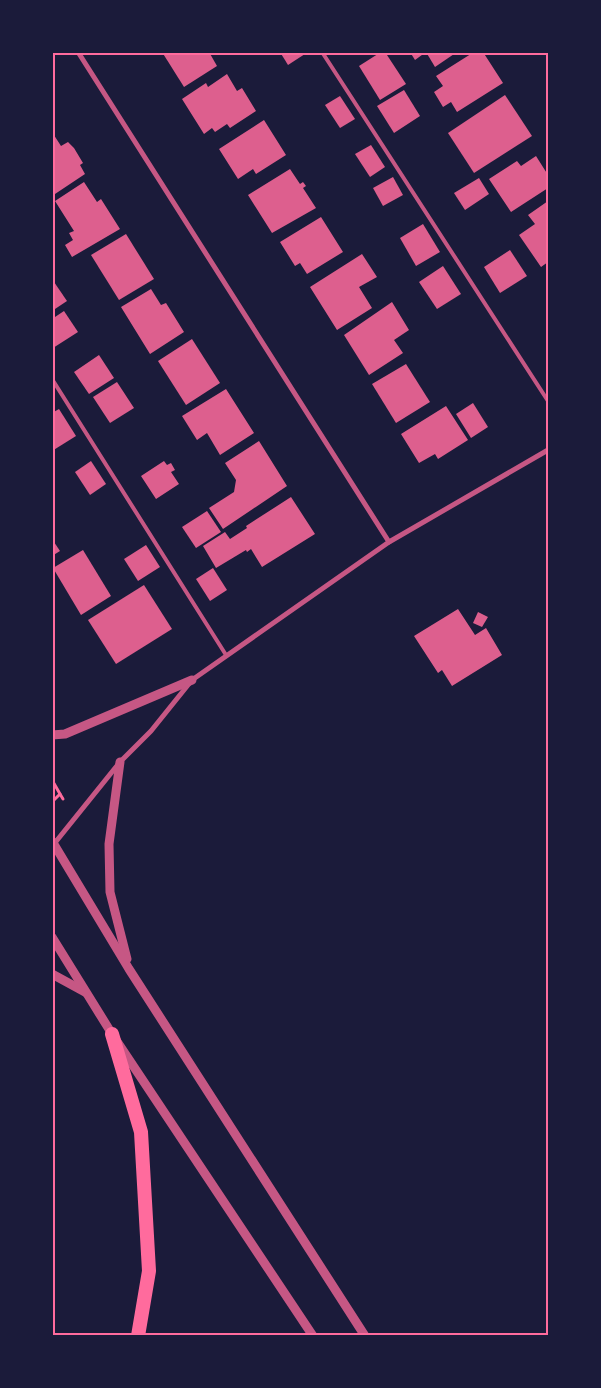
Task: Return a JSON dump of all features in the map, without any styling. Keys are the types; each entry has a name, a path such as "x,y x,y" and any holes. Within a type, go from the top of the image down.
{"highway":[{"path":"112,1034 141,1132 149,1271 138,1336"}],"street":[{"path":"78,52 389,542"},
{"path":"52,735 66,734 192,680 389,542 548,450"},
{"path":"192,680 151,731 120,762 53,844 129,969 365,1336"},
{"path":"120,762 109,844 110,892 129,969"},
{"path":"52,937 112,1034 313,1336"},
{"path":"52,974 87,993"}],"lane":[{"path":"322,52 548,401"},
{"path":"52,379 226,655"}],"path":[{"path":"52,780 63,799"},
{"path":"54,800 60,794"}],"building":[{"path":"162,52 209,52 217,66 184,87"},
{"path":"280,52 308,52 288,65"},
{"path":"381,52 385,52 406,84 380,100 359,66"},
{"path":"410,52 426,52 415,60"},
{"path":"426,52 457,52 435,67"},
{"path":"474,52 483,52 503,83 457,112 451,102 443,107 434,92 443,86 436,76"},
{"path":"227,74 237,91 242,88 256,111 230,128 227,124 215,132 212,128 204,134 182,99 206,83 208,87"},
{"path":"404,90 420,116 394,133 377,106"},
{"path":"505,95 532,136 474,173 448,133"},
{"path":"340,96 355,119 340,128 325,105"},
{"path":"264,120 286,155 256,174 253,169 238,179 219,149"},
{"path":"52,132 61,146 68,142 74,148 83,163 80,165 85,174 52,196"},
{"path":"371,145 385,167 370,177 355,154"},
{"path":"536,156 548,175 548,188 511,212 489,179 517,161 521,166"},
{"path":"290,169 300,184 303,182 306,186 303,188 316,208 272,233 248,195"},
{"path":"393,177 403,195 383,206 373,188"},
{"path":"479,178 489,194 465,210 454,193"},
{"path":"84,182 97,202 101,199 120,229 72,257 65,245 73,240 69,233 74,231 55,201"},
{"path":"548,201 548,262 541,267 519,235 535,224 528,215"},
{"path":"321,217 343,252 307,274 300,263 295,266 280,242"},
{"path":"423,224 440,252 416,266 400,238"},
{"path":"126,234 154,279 119,300 91,255"},
{"path":"510,250 527,276 500,293 484,267"},
{"path":"362,254 377,277 359,287 372,308 337,330 310,287"},
{"path":"443,266 461,294 437,309 419,282"},
{"path":"52,279 67,301 52,311"},
{"path":"151,289 161,305 166,303 184,332 150,354 121,307"},
{"path":"392,302 409,330 394,340 403,353 369,375 344,335"},
{"path":"64,311 78,332 53,348 52,319"},
{"path":"192,339 220,383 186,405 158,361"},
{"path":"99,355 114,378 89,394 74,372"},
{"path":"406,364 430,402 396,423 372,384"},
{"path":"117,382 134,408 110,423 93,397"},
{"path":"226,389 254,433 220,455 207,433 197,440 182,416"},
{"path":"473,403 488,427 471,438 456,414"},
{"path":"446,406 468,440 438,459 435,454 419,463 401,434"},
{"path":"59,409 76,436 52,451 52,413"},
{"path":"259,441 287,486 223,529 209,508 234,492 236,480 225,463"},
{"path":"91,461 106,484 90,495 75,472"},
{"path":"164,461 167,465 171,463 175,470 171,472 179,484 156,499 141,476"},
{"path":"291,497 315,534 262,567 251,549 247,552 246,550 216,568 203,546 225,532 230,539 247,528 246,526"},
{"path":"207,511 221,532 196,548 182,527"},
{"path":"52,539 60,551 52,556"},
{"path":"146,545 160,567 138,581 124,559"},
{"path":"83,550 111,596 81,615 53,568"},
{"path":"213,568 227,590 210,601 196,579"},
{"path":"144,585 172,629 116,664 88,620"},
{"path":"458,609 475,635 486,628 502,655 452,686 442,670 438,673 414,636"},
{"path":"478,612 488,617 482,627 473,623"}]}
